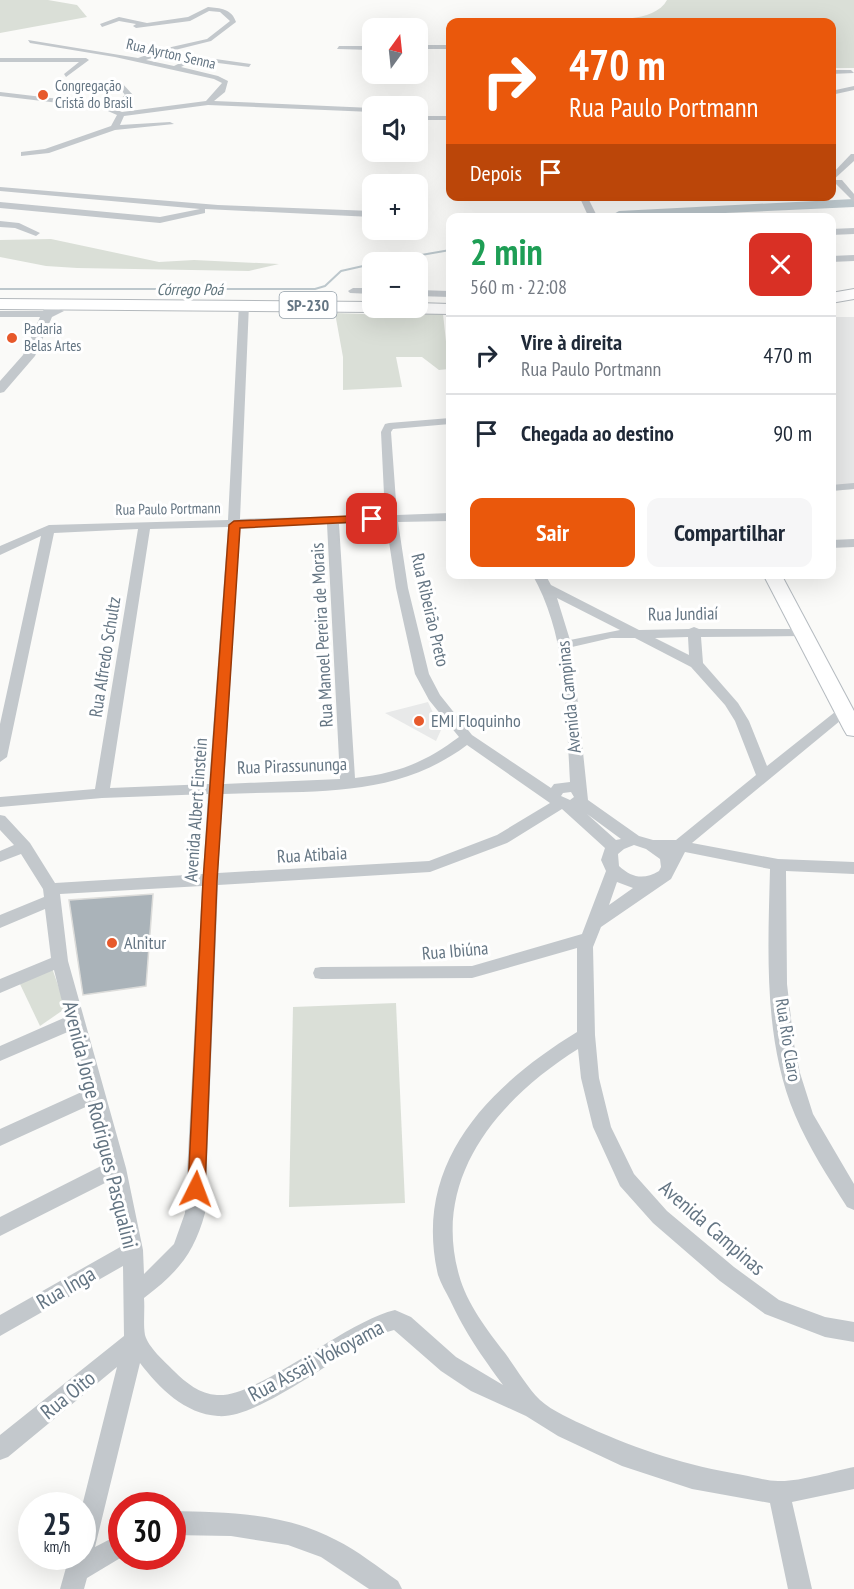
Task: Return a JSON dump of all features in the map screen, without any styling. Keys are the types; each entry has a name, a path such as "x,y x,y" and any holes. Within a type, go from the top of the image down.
{"highway":[{"path":"62,305 98,292 362,293"},
{"path":"836,296 854,294"},
{"path":"836,298 854,300"},
{"name":"SP-230","path":"0,299 62,305 362,300"},
{"path":"428,300 446,301"},
{"name":"SP-230","path":"0,304 244,304 362,307"},
{"path":"836,307 854,307"},
{"path":"428,309 446,309"}],"main road":[{"path":"775,579 854,730"}],"street":[{"path":"136,26 190,19 208,9 222,10 232,18 233,22 215,37 138,60"},
{"path":"210,20 222,10"},
{"path":"102,25 119,19 147,25"},
{"path":"193,25 201,24"},
{"path":"56,45 70,37"},
{"name":"Rua Ayrton Senna","path":"30,42 138,60 226,82 222,90 208,103"},
{"path":"86,50 99,43"},
{"path":"428,47 446,47"},
{"path":"339,48 362,48"},
{"path":"175,68 194,58 246,67 226,82"},
{"path":"0,60 86,60 66,75"},
{"path":"836,72 851,72"},
{"path":"113,109 129,95 121,84"},
{"path":"836,92 854,88"},
{"path":"0,94 113,109 121,114 208,103 362,110"},
{"path":"249,105 362,115"},
{"path":"428,112 446,112"},
{"path":"114,128 121,114"},
{"path":"428,118 446,118"},
{"path":"24,154 46,152 114,128 170,124"},
{"path":"836,178 854,156"},
{"path":"836,181 852,181"},
{"path":"836,183 854,200"},
{"path":"0,189 218,208 362,214"},
{"path":"587,201 597,213"},
{"path":"0,205 160,220 218,208"},
{"path":"0,224 16,225 36,233"},
{"path":"836,232 854,231"},
{"path":"836,259 854,258"},
{"path":"353,291 362,292"},
{"path":"428,293 446,294"},
{"name":"Avenida Albert Einstein","path":"134,1294 180,1255 191,1234 195,1213 210,881 234,525 244,304"},
{"path":"0,314 62,305"},
{"path":"0,389 30,356 62,305"},
{"name":"Rua Ribeirão Preto","path":"446,421 389,426 386,432 392,518 402,588 418,661 435,696 467,738 508,768 568,799"},
{"path":"836,488 854,486"},
{"name":"Rua Paulo Portmann","path":"0,551 50,530 446,517"},
{"name":"Rua Manoel Pereira de Morais","path":"333,519 348,784"},
{"name":"Rua Alfredo Schultz","path":"102,793 144,527"},
{"path":"0,757 50,530"},
{"path":"836,544 854,543"},
{"name":"Avenida Campinas","path":"542,579 548,588 565,645 568,799"},
{"path":"548,588 696,664 731,703 742,721 763,775"},
{"path":"694,631 696,664"},
{"name":"Rua Jundiaí","path":"565,645 596,636 635,632 803,632"},
{"path":"592,930 663,876 680,846 763,775 844,711"},
{"name":"Rua Pirassununga","path":"0,802 102,793 348,784 413,773 437,761 467,738"},
{"path":"568,799 633,840 655,845 680,846 778,865 854,868"},
{"path":"568,799 614,847"},
{"name":"Rua Atibaia","path":"52,894 430,866 501,839 568,799"},
{"name":"Avenida Jorge Rodrigues Pasqualini","path":"0,820 24,847 52,894 60,961 94,1095 116,1168 133,1250 135,1340 96,1495"},
{"path":"633,840 614,847 608,855 608,863 613,872 632,882 654,881"},
{"path":"655,845 669,859 669,868"},
{"path":"0,857 24,847"},
{"name":"Rua Rio Claro","path":"778,865 777,955 784,1028 793,1081 808,1124 854,1201"},
{"name":"Avenida Campinas","path":"613,872 585,955 586,1035 590,1078 602,1127 627,1180 660,1217 727,1274 772,1307 825,1327 854,1332"},
{"path":"0,922 52,894"},
{"name":"Rua Ibiúna","path":"321,973 472,972 592,930"},
{"path":"0,987 60,961"},
{"path":"0,1054 75,1021"},
{"path":"586,1035 544,1061 502,1098 478,1128 455,1166 446,1196 442,1234 449,1277 474,1329 533,1408 566,1428 656,1468 727,1486 779,1493 854,1478"},
{"path":"0,1138 94,1095"},
{"path":"0,1227 116,1168"},
{"name":"Rua Inga","path":"0,1326 133,1250"},
{"name":"Rua Assaji Yokoyama","path":"135,1340 158,1372 189,1397 218,1406 232,1404 262,1391 363,1333 396,1320 404,1324 453,1370 487,1390 533,1408"},
{"name":"Rua Oito","path":"0,1449 135,1340"},
{"path":"779,1493 800,1589"},
{"path":"186,1523 231,1524 288,1533 328,1548 390,1589"}],"shaded area":[{"path":"0,0 48,0 77,5 87,17 0,33"},
{"path":"667,0 854,0 854,68 836,68 836,18 630,18 652,13 661,8"},
{"path":"51,239 159,262 194,260 279,264 249,271 77,268 46,266 0,257 0,240"},
{"path":"428,312 443,314 446,369 439,370 422,357 396,357 402,387 343,390 343,357 335,313 362,314 362,318 428,318"},
{"path":"836,317 854,317 854,489 836,491"},
{"name":"EMI Floquinho","path":"428,702 441,730 436,741 385,713"},
{"path":"52,968 66,1008 40,1026 19,982"},
{"path":"396,1003 405,1203 289,1207 293,1007"}],"building":[{"name":"Alnitur","path":"153,894 146,986 83,995 69,900"}],"waterway":[{"name":"Córrego Poá","path":"658,213 854,203"},
{"name":"Córrego Poá","path":"428,254 446,251"},
{"name":"Córrego Poá","path":"0,289 315,289 325,286 341,271 362,266"}],"place":[{"name":"Congregação Cristã do Brasil","path":"43,95"},
{"name":"Padaria Belas Artes","path":"12,338"},
{"name":"EMI Floquinho","path":"419,721"},
{"name":"Alnitur","path":"112,943"}],"route":[{"path":"196,1189 210,881 234,525 372,519"}]}
